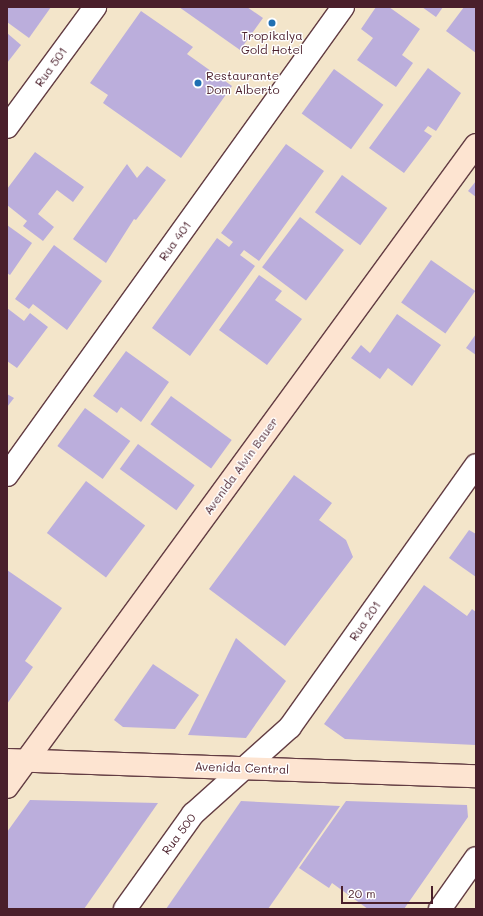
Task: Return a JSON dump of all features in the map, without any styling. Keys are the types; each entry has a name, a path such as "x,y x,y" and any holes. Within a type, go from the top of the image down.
{"main road":[{"name":"Avenida Alvin Bauer","path":"7,787 16,761 476,145"},
{"name":"Avenida Central","path":"16,761 476,776"}],"street":[{"name":"Rua 501","path":"7,127 96,7"},
{"name":"Rua 401","path":"7,475 343,7"},
{"name":"Rua 201","path":"244,768 290,727 476,466"},
{"name":"Rua 500","path":"125,909 193,814 244,768"},
{"path":"440,909 476,858"}],"building":[{"path":"7,7 51,7 29,38 7,22"},
{"path":"179,7 247,7 263,18 240,50"},
{"path":"376,7 389,7 420,29 402,55 413,63 396,87 357,60 373,38 361,29"},
{"path":"422,7 443,7 436,17"},
{"path":"464,7 476,7 476,53 446,31"},
{"path":"141,11 193,47 187,54 232,86 181,158 103,103 108,95 90,83"},
{"path":"7,33 21,45 7,63"},
{"path":"428,68 461,93 436,131 428,126 424,131 432,136 404,173 369,148"},
{"path":"334,69 383,105 351,149 302,113"},
{"path":"286,144 324,171 259,261 244,250 240,255 255,266 190,356 152,328 217,238 229,247 233,242 221,233"},
{"path":"35,152 84,187 73,202 57,190 38,214 54,227 43,241 23,226 27,221 7,205 7,189"},
{"path":"127,164 137,178 147,166 166,180 136,220 134,219 106,263 73,239"},
{"path":"342,175 387,208 360,245 315,212"},
{"path":"476,181 476,197 468,191"},
{"path":"300,217 344,250 306,300 262,267"},
{"path":"7,225 32,243 10,275 7,273"},
{"path":"54,245 102,281 67,330 33,304 29,309 15,299"},
{"path":"431,260 475,291 445,334 401,303"},
{"path":"259,275 282,291 275,300 302,319 267,365 219,330"},
{"path":"7,308 24,321 30,313 48,327 17,368 7,361"},
{"path":"397,314 441,345 412,386 388,368 380,379 351,358 361,345 370,353"},
{"path":"476,334 476,355 466,348"},
{"path":"126,351 169,382 141,422 121,407 117,413 93,396"},
{"path":"7,394 14,398 7,407"},
{"path":"171,396 232,440 211,468 150,424"},
{"path":"85,408 130,441 103,479 57,446"},
{"path":"138,444 195,485 176,510 120,469"},
{"path":"294,475 332,503 319,520 346,540 353,557 285,646 209,589"},
{"path":"86,481 145,526 106,577 47,533"},
{"path":"469,530 476,534 476,577 449,558"},
{"path":"7,570 62,608 25,661 33,667 7,704"},
{"path":"424,585 467,616 472,609 476,612 476,745 345,739 324,724"},
{"path":"236,638 286,681 246,738 188,735"},
{"path":"153,664 199,695 175,729 123,727 114,720"},
{"path":"30,800 158,803 84,909 7,909 7,832"},
{"path":"241,801 340,806 268,909 166,909"},
{"path":"346,801 467,805 468,817 404,909 368,909 332,883 329,888 299,868"}],"place":[{"name":"Tropikalya Gold Hotel","path":"272,23"},
{"name":"Restaurante Dom Alberto","path":"198,83"}]}
